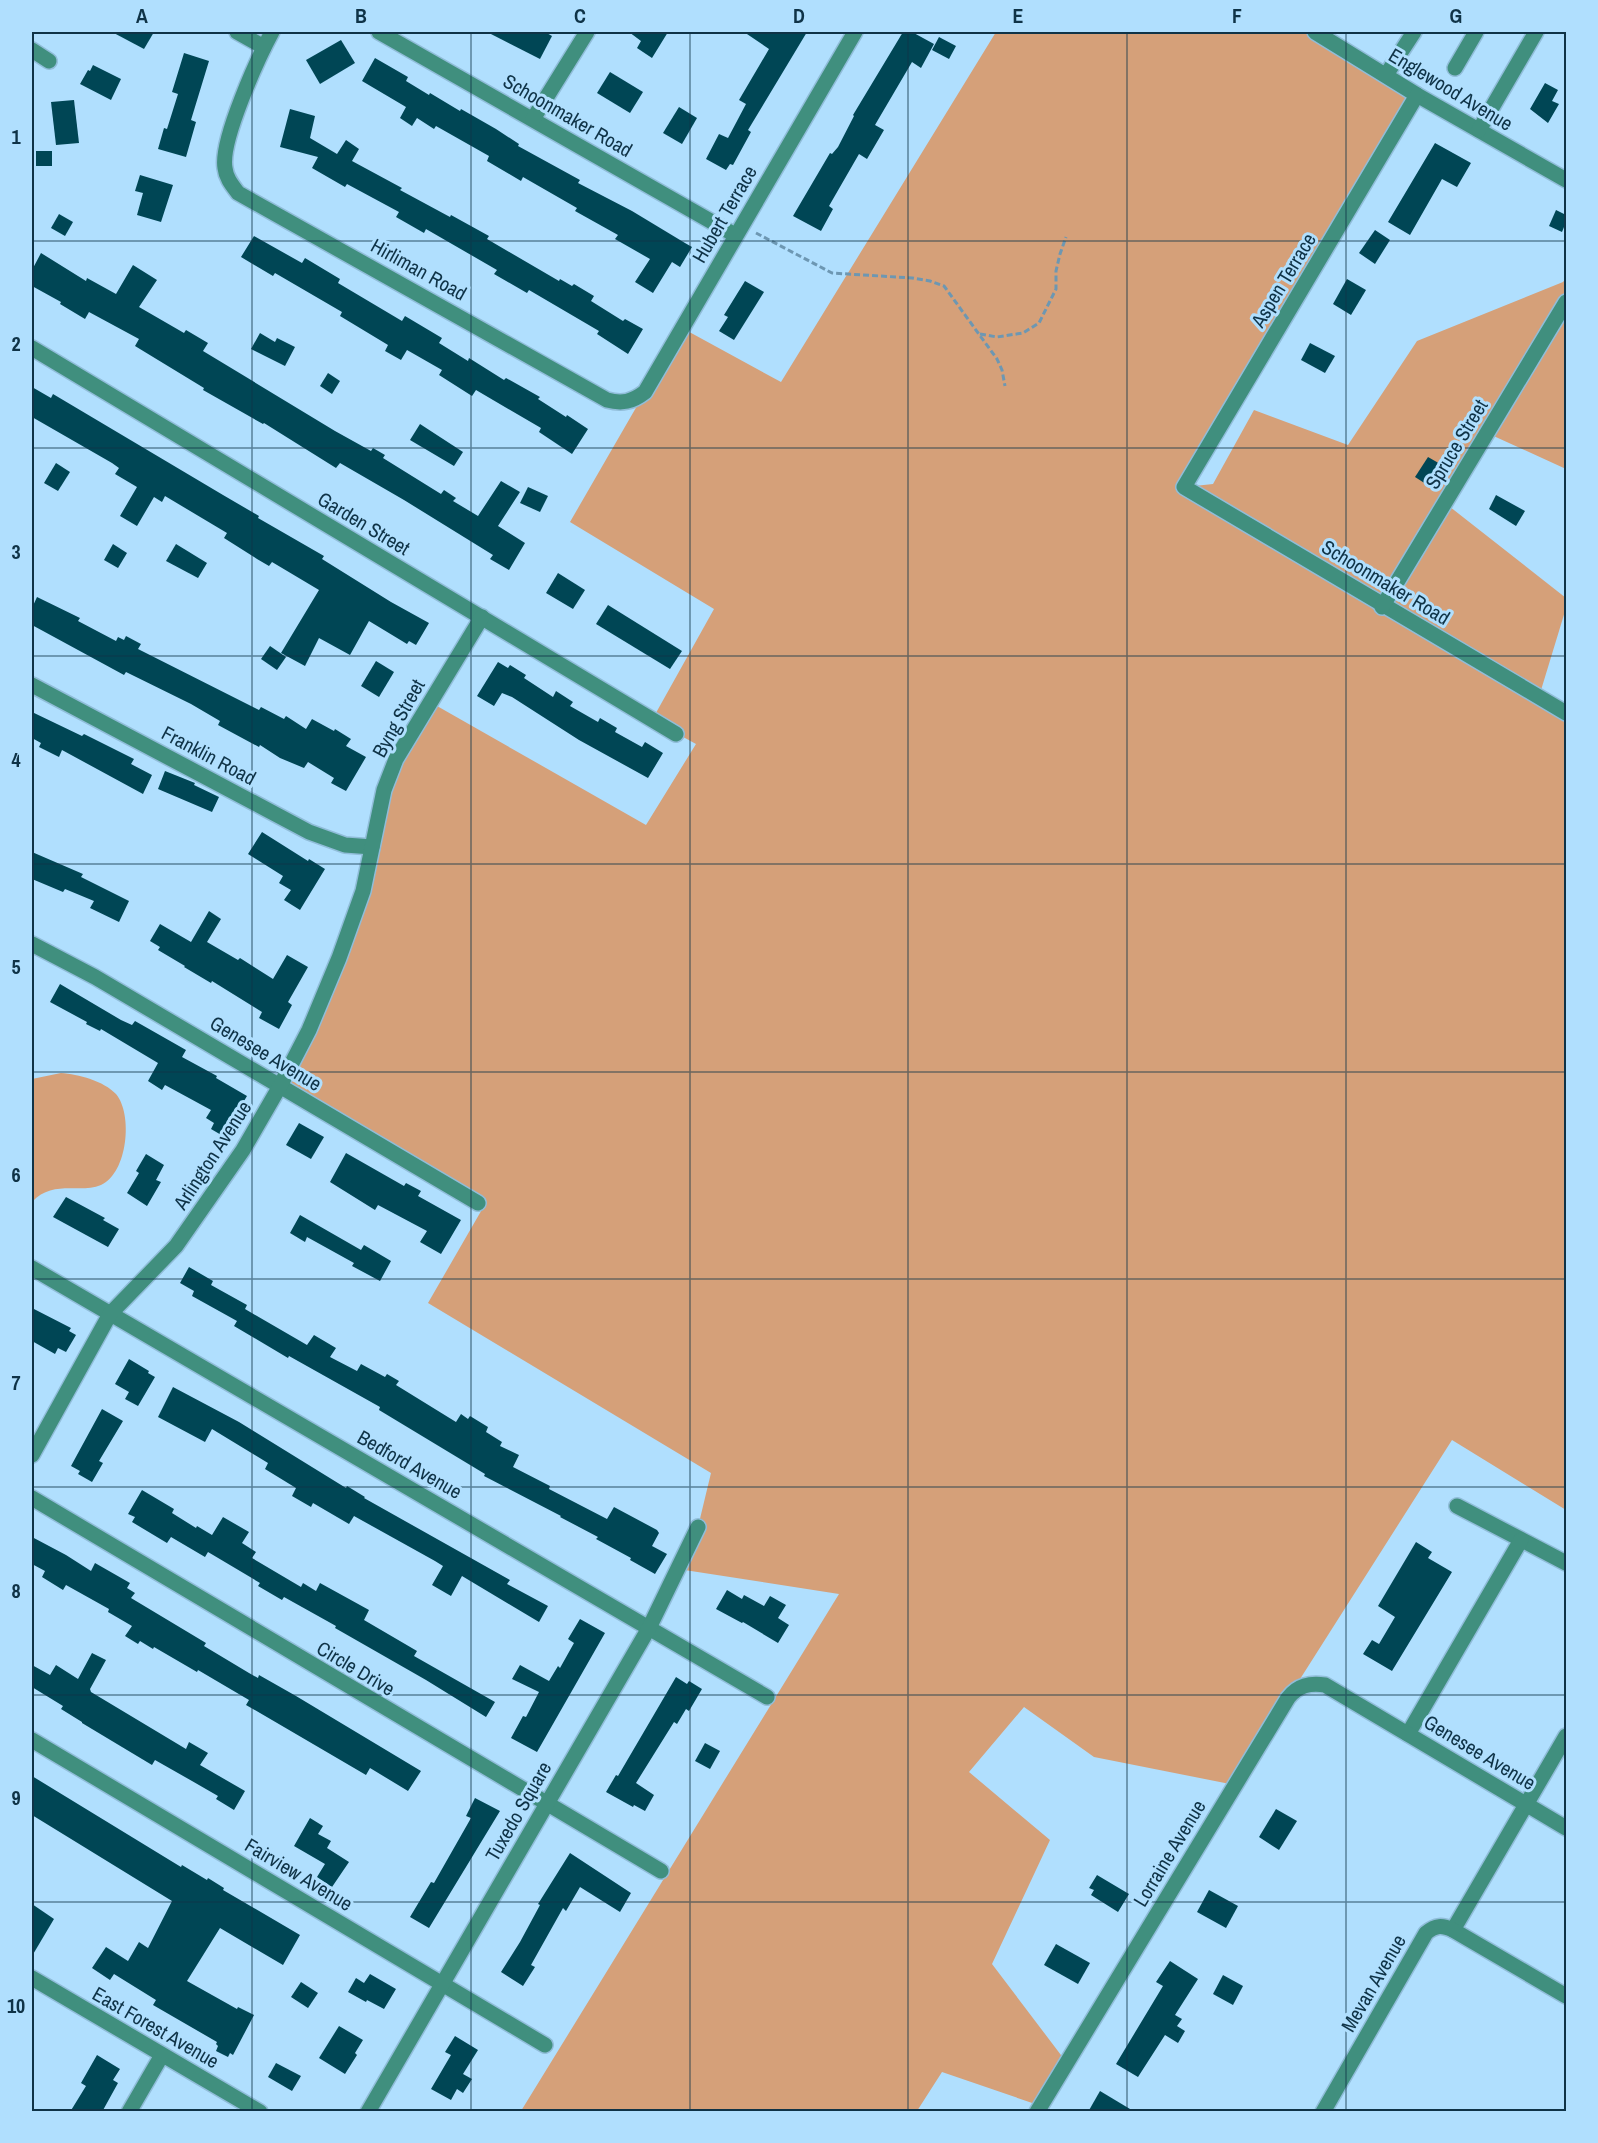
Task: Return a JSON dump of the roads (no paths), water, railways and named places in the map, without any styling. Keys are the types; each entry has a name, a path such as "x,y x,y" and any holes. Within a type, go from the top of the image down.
{"street":[{"path":"237,32 264,47 272,32"},
{"name":"Schoonmaker Road","path":"380,32 533,119 738,230"},
{"path":"533,119 587,32"},
{"name":"Hubert Terrace","path":"618,403 634,400 645,392 855,32"},
{"name":"Englewood Avenue","path":"1315,32 1566,180"},
{"path":"1386,75 1414,32"},
{"path":"1455,68 1476,32"},
{"path":"1479,130 1536,32"},
{"name":"Hirliman Road","path":"264,47 233,124 225,153 225,169 229,182 238,193 607,400 618,403"},
{"path":"32,50 49,61"},
{"name":"Aspen Terrace","path":"1184,487 1417,94"},
{"name":"Spruce Street","path":"1383,606 1566,302"},
{"name":"Garden Street","path":"32,348 676,734"},
{"name":"Schoonmaker Road","path":"1184,487 1566,712"},
{"name":"Byng Street","path":"372,847 384,790 396,759 482,618"},
{"name":"Franklin Road","path":"32,685 309,832 345,845 372,847"},
{"name":"Arlington Avenue","path":"32,1455 110,1314 176,1246 211,1199 243,1150 280,1086 309,1030 339,958 363,891 372,847"},
{"name":"Genesee Avenue","path":"32,944 95,977 478,1203"},
{"name":"Bedford Avenue","path":"32,1268 767,1697"},
{"name":"Circle Drive","path":"32,1498 546,1805 661,1871"},
{"path":"1457,1506 1566,1563"},
{"name":"Tuxedo Square","path":"368,2112 649,1628 698,1527"},
{"path":"1407,1734 1521,1540"},
{"name":"Lorraine Avenue","path":"1037,2112 1288,1698 1302,1686 1325,1685 1372,1712"},
{"name":"Genesee Avenue","path":"1372,1712 1566,1828"},
{"path":"1566,1736 1453,1930 1566,1996"},
{"name":"Fairview Avenue","path":"32,1740 545,2045"},
{"name":"Mevan Avenue","path":"1326,2110 1426,1933 1443,1926 1453,1930"},
{"name":"East Forest Avenue","path":"32,1978 260,2112"},
{"path":"129,2112 162,2055"}]}
